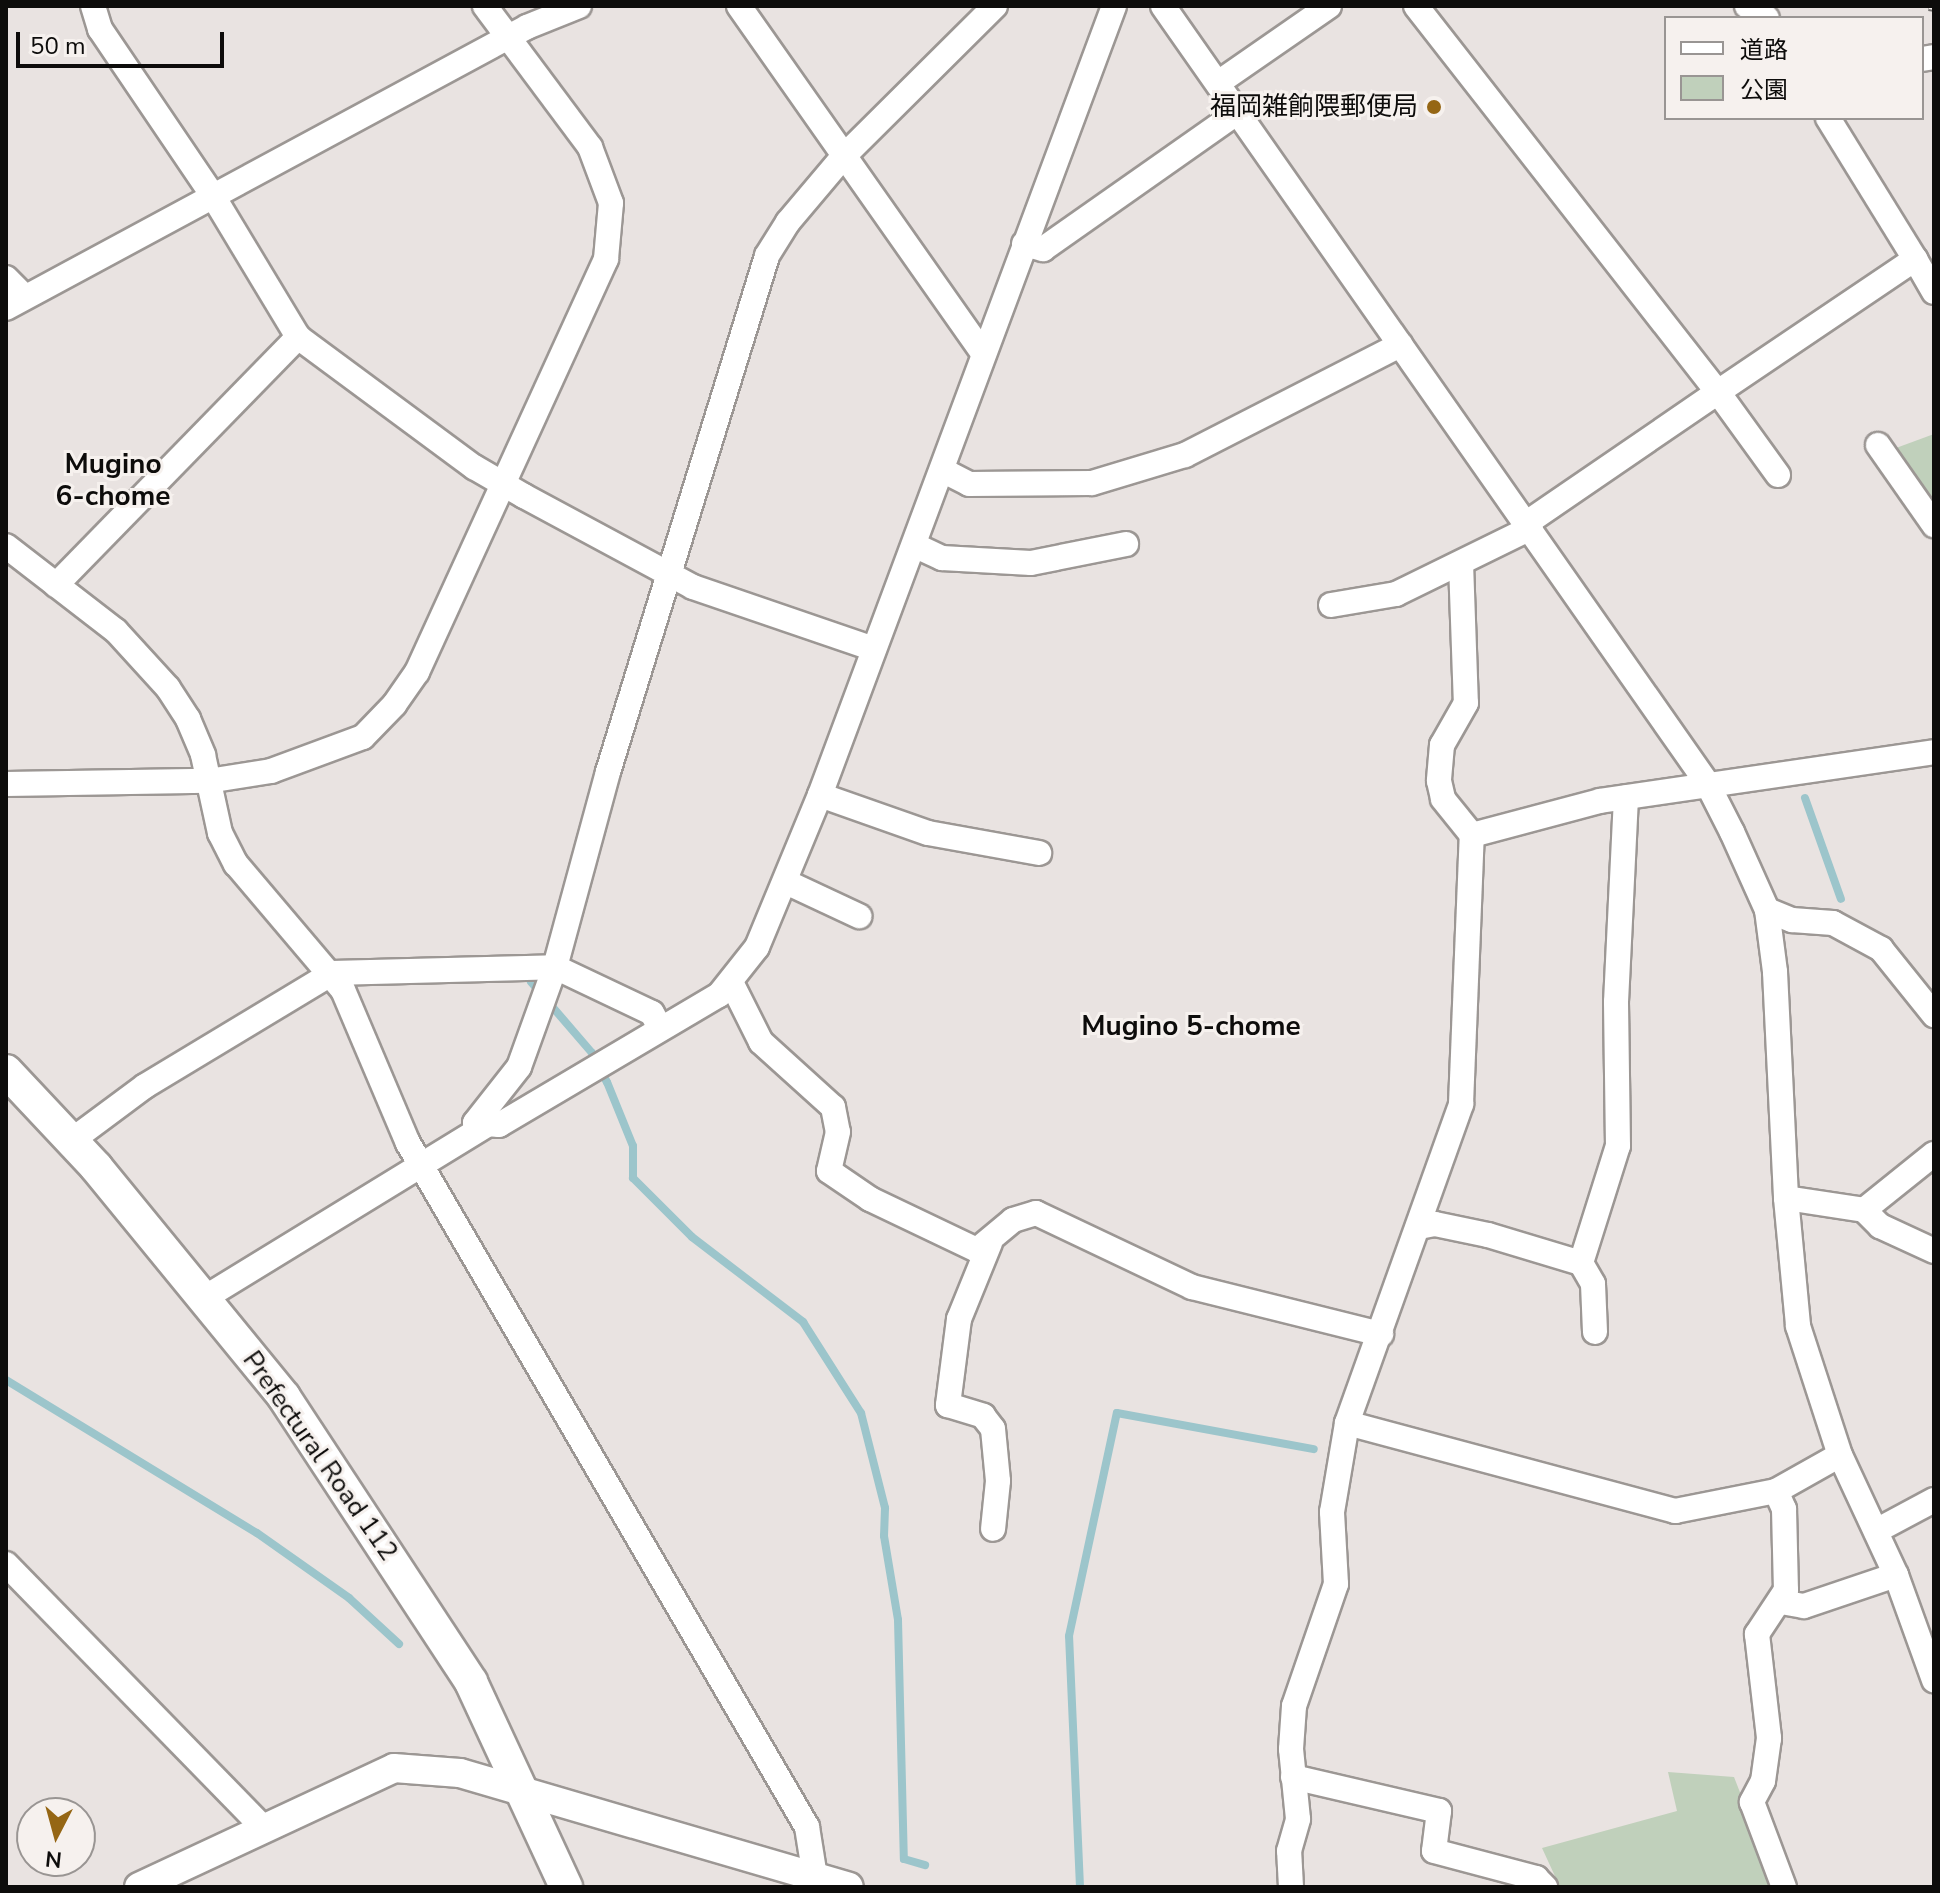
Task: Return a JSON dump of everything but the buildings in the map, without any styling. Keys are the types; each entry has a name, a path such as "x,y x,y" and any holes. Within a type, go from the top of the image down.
{"main road":[{"name":"Prefectural Road 112","path":"6,1071 206,1297 284,1397 471,1682 566,1887"}],"street":[{"path":"93,6 100,29 213,196 298,337 499,483 693,587 874,649"},
{"path":"6,784 208,781 271,771 363,737 394,705 417,672 499,483 606,259 611,203 590,147 485,6"},
{"path":"6,278 15,302 508,39 579,6"},
{"path":"739,6 842,158 983,353"},
{"path":"995,6 842,158 788,222 767,256 669,573 555,967 519,1067 475,1123 492,1122 499,1125 732,984 757,947 820,795 1114,6"},
{"path":"1163,6 1707,783 1767,910 1775,972 1786,1198 1798,1326 1840,1455 1896,1575 1934,1680"},
{"path":"1218,83 1329,6"},
{"path":"1416,6 1718,392 1778,475"},
{"path":"1024,244 1043,249 1238,112"},
{"path":"1829,120 1924,259 1934,292"},
{"path":"1331,605 1396,594 1461,563 1529,525 1718,392 1924,259"},
{"path":"56,585 298,337"},
{"path":"942,470 969,484 1092,483 1185,455 1400,345"},
{"path":"1878,445 1934,525"},
{"path":"914,545 942,558 1031,563 1126,544"},
{"path":"6,546 116,631 168,688 188,719 208,781 220,833 236,864 332,973 421,1163 807,1827 815,1877"},
{"path":"1291,1887 1289,1851 1298,1819 1293,1777 1294,1706 1336,1584 1332,1512 1347,1423 1461,1104 1472,835 1443,799 1439,781 1442,745 1466,703 1461,563"},
{"path":"1472,835 1626,797 1934,752"},
{"path":"820,795 928,833 1039,853"},
{"path":"1581,1263 1618,1146 1616,1002 1626,797"},
{"path":"786,882 859,916"},
{"path":"1767,910 1792,920 1833,923 1881,949 1934,1015"},
{"path":"71,1141 145,1086 332,973 555,967 652,1013 659,1026"},
{"path":"732,984 761,1042 833,1107 838,1132 829,1171 837,1180 977,1250 990,1243 1013,1220 1036,1213 1192,1287 1381,1334"},
{"path":"206,1297 492,1122"},
{"path":"1864,1210 1934,1154"},
{"path":"1786,1198 1864,1210 1880,1226 1934,1251"},
{"path":"1419,1227 1435,1224 1488,1235 1581,1263 1593,1284 1595,1332"},
{"path":"990,1243 959,1319 948,1405 983,1416 993,1429 998,1467 993,1529"},
{"path":"1347,1423 1675,1511 1776,1491 1840,1455"},
{"path":"1776,1491 1784,1509 1786,1590 1781,1602 1757,1634 1769,1738 1763,1781 1752,1802 1784,1887"},
{"path":"1876,1531 1934,1500"},
{"path":"6,1564 262,1826"},
{"path":"1781,1602 1804,1606 1896,1575"},
{"path":"139,1887 262,1826 394,1768 460,1773 849,1887"},
{"path":"1293,1777 1439,1811 1434,1851 1536,1878 1545,1887"}],"green space":[{"path":"1934,434 1934,503 1896,448"},
{"path":"1668,1772 1734,1777 1777,1887 1560,1887 1542,1848 1677,1811"}],"waterway":[{"path":"1805,798 1841,899"},
{"path":"531,982 592,1053 633,1146 633,1178 692,1237 803,1322 861,1413 885,1508 884,1536 898,1620 904,1859 925,1865"},
{"path":"6,1380 257,1533 349,1598 399,1644"},
{"path":"1080,1887 1069,1636 1117,1413 1314,1449"}],"railway":[{"path":"1929,6 1934,7"}],"place":[{"name":"福岡雑餉隈郵便局","path":"1434,107"}],"district":[{"name":"Mugino 6-chome","path":"113,480"},
{"name":"Mugino 5-chome","path":"1191,1026"}]}
